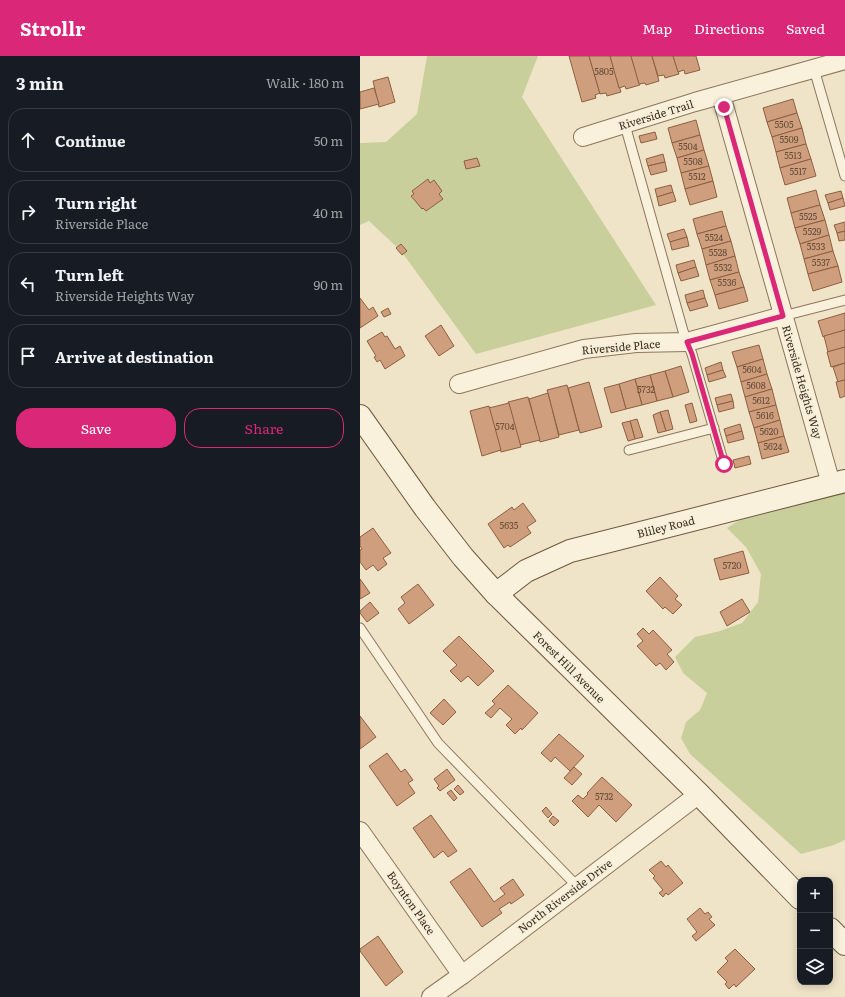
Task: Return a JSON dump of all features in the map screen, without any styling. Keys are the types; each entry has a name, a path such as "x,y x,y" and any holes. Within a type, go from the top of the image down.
{"main road":[{"name":"Forest Hill Avenue","path":"360,416 424,508 463,557 496,594 699,794 797,895"},
{"name":"Bliley Road","path":"496,594 526,571 570,552 838,482"},
{"path":"833,932 845,944"}],"street":[{"name":"Riverside Trail","path":"583,136 625,125 720,95 845,60"},
{"name":"Riverside Heights Way","path":"720,95 783,316 838,482"},
{"name":"Riverside Place","path":"459,384 584,349 636,343 687,342 783,316"},
{"name":"North Riverside Drive","path":"431,997 699,794"},
{"name":"Boynton Place","path":"360,831 462,975"}],"lane":[{"path":"814,69 845,176"},
{"path":"625,125 683,331 692,354 724,464"},
{"path":"783,316 845,300"},
{"path":"629,450 714,428"},
{"path":"360,628 438,743 578,887"}],"green space":[{"path":"427,56 538,56 522,97 656,305 476,354 401,251 369,221 360,225 360,143 386,142 417,114"},
{"path":"845,489 845,840 834,845 801,854 690,754 681,738 686,722 700,710 707,693 683,673 675,657 695,637 720,631 742,623 758,602 761,574 746,547 727,528 744,517"}],"building":[{"path":"569,56 589,56 600,93 595,95 596,98 582,102"},
{"path":"589,56 610,56 621,92 607,96 606,93 600,94"},
{"path":"610,56 631,56 640,85 626,89 625,86 619,88"},
{"path":"631,56 652,56 659,81 646,85 645,83 639,84"},
{"path":"652,56 673,56 679,74 665,78 664,75 658,76"},
{"path":"673,56 696,56 700,70 685,74 684,70 678,72"},
{"path":"388,77 395,102 379,107 373,81"},
{"path":"374,88 379,104 360,109 360,92"},
{"path":"793,99 797,113 767,122 763,108"},
{"path":"797,113 802,128 772,137 767,122"},
{"path":"696,120 700,135 672,143 668,128"},
{"path":"802,128 806,144 776,152 772,137"},
{"path":"655,132 657,139 641,143 639,136"},
{"path":"700,135 704,150 677,158 672,143"},
{"path":"806,144 811,159 780,168 776,152"},
{"path":"704,150 709,166 681,173 677,158"},
{"path":"663,154 665,162 648,166 646,159"},
{"path":"477,158 480,166 466,169 464,161"},
{"path":"811,159 816,176 785,185 780,168"},
{"path":"665,162 667,171 651,175 648,166"},
{"path":"709,166 713,181 685,189 681,173"},
{"path":"428,179 430,183 434,180 442,191 439,194 443,199 426,211 423,208 422,209 411,196 414,194 412,191"},
{"path":"713,181 717,197 690,205 685,189"},
{"path":"671,185 673,192 657,197 655,189"},
{"path":"816,190 820,205 791,213 787,198"},
{"path":"841,191 843,198 828,203 825,195"},
{"path":"673,192 676,201 659,206 657,197"},
{"path":"843,198 845,206 830,210 828,203"},
{"path":"820,205 825,220 795,228 791,213"},
{"path":"722,211 726,226 697,234 693,219"},
{"path":"825,220 829,235 800,244 795,228"},
{"path":"845,222 845,231 837,233 834,225"},
{"path":"726,226 731,241 702,249 697,234"},
{"path":"684,229 687,237 670,242 667,234"},
{"path":"845,231 845,240 839,241 837,233"},
{"path":"829,235 833,251 804,259 800,244"},
{"path":"687,237 689,246 672,250 670,242"},
{"path":"731,241 735,256 706,265 702,249"},
{"path":"401,244 407,251 402,255 396,248"},
{"path":"833,251 838,266 808,274 804,259"},
{"path":"735,256 739,272 710,280 706,265"},
{"path":"694,260 696,267 678,273 676,265"},
{"path":"838,266 842,282 813,291 808,274"},
{"path":"696,267 699,276 681,281 678,273"},
{"path":"739,272 744,287 715,295 710,280"},
{"path":"744,287 748,301 719,309 715,295"},
{"path":"703,290 705,298 687,303 685,295"},
{"path":"360,298 369,310 373,307 378,316 360,328"},
{"path":"705,298 708,306 690,311 687,303"},
{"path":"388,308 391,314 384,317 381,312"},
{"path":"845,313 845,330 823,337 818,321"},
{"path":"441,325 454,346 439,356 425,336"},
{"path":"845,330 845,347 828,352 824,336"},
{"path":"382,332 385,337 387,336 395,349 400,346 405,356 385,369 380,360 377,362 374,357 376,356 367,341"},
{"path":"759,345 763,359 737,367 732,352"},
{"path":"845,347 845,363 831,367 827,352"},
{"path":"763,359 767,374 741,382 737,367"},
{"path":"721,362 723,370 707,375 705,368"},
{"path":"845,363 845,380 838,382 833,367"},
{"path":"681,366 689,392 673,397 665,371"},
{"path":"723,370 726,377 709,382 707,375"},
{"path":"665,371 673,397 657,401 650,375"},
{"path":"767,374 772,389 745,397 741,382"},
{"path":"650,375 657,401 642,405 635,379"},
{"path":"635,379 642,405 626,409 619,384"},
{"path":"845,380 845,396 840,398 836,382"},
{"path":"589,382 602,427 580,433 568,388"},
{"path":"619,384 626,409 611,413 604,388"},
{"path":"567,385 579,430 559,435 547,390"},
{"path":"772,389 776,405 749,412 745,397"},
{"path":"548,393 559,437 540,442 529,399"},
{"path":"731,394 733,401 717,405 715,398"},
{"path":"528,397 540,440 520,445 508,402"},
{"path":"733,401 734,408 719,412 717,405"},
{"path":"509,403 521,447 501,452 489,408"},
{"path":"692,403 697,421 690,423 685,405"},
{"path":"776,405 780,420 754,428 749,412"},
{"path":"489,406 501,450 482,456 470,411"},
{"path":"668,410 673,429 666,431 660,412"},
{"path":"660,412 666,431 658,433 653,415"},
{"path":"637,419 643,437 635,439 630,421"},
{"path":"780,420 784,436 758,443 754,428"},
{"path":"630,421 635,439 628,441 622,423"},
{"path":"740,424 742,431 726,436 724,429"},
{"path":"742,431 744,439 728,443 726,436"},
{"path":"784,436 789,452 762,459 758,443"},
{"path":"749,456 751,464 735,468 733,460"},
{"path":"523,503 536,521 527,527 531,533 510,547 508,545 504,548 488,524 512,507 514,510"},
{"path":"373,528 391,553 383,558 387,564 378,571 373,565 366,570 360,562 360,550 362,549 360,546 360,537"},
{"path":"743,551 749,573 720,580 714,559"},
{"path":"660,577 678,596 675,599 682,605 673,614 665,607 663,609 646,591"},
{"path":"360,579 370,593 360,599"},
{"path":"418,584 434,605 409,624 398,609 405,603 401,597"},
{"path":"742,599 750,612 727,626 720,612"},
{"path":"370,602 379,613 367,622 360,611"},
{"path":"643,628 649,634 653,630 672,650 667,654 674,662 666,670 660,663 656,666 637,646 643,641 637,634"},
{"path":"459,636 494,671 478,686 468,676 461,682 450,671 457,665 443,651"},
{"path":"508,685 538,713 522,730 521,728 515,734 506,725 512,719 500,708 491,718 485,713 495,704 492,701"},
{"path":"444,699 456,712 443,725 430,713"},
{"path":"360,716 376,737 360,749"},
{"path":"559,734 584,756 570,771 555,757 551,762 541,753"},
{"path":"387,753 401,772 405,769 413,780 408,783 415,793 397,806 369,766"},
{"path":"574,767 582,774 572,785 564,778"},
{"path":"447,769 455,780 440,791 437,788 439,786 434,779"},
{"path":"602,777 632,805 616,822 599,805 588,817 572,801 578,795 583,799"},
{"path":"458,785 464,792 460,795 454,789"},
{"path":"451,790 457,798 454,801 447,793"},
{"path":"546,807 552,814 548,818 542,811"},
{"path":"431,815 457,851 448,857 443,851 434,858 413,828"},
{"path":"553,816 559,821 554,826 549,821"},
{"path":"661,861 666,867 668,865 683,883 668,895 666,893 663,897 659,893 663,890 653,878 655,876 649,870"},
{"path":"470,868 494,902 505,894 500,888 513,879 524,895 511,904 510,902 499,909 502,913 482,927 450,882"},
{"path":"700,908 705,914 708,912 712,917 709,919 715,925 696,941 692,936 697,932 687,919"},
{"path":"378,936 403,972 386,986 360,951 360,949"},
{"path":"735,949 755,969 736,987 734,984 729,989 725,984 727,982 717,972 728,961 725,958"}],"route":[{"path":"724,107 783,316 687,342 692,354 724,464"}]}
